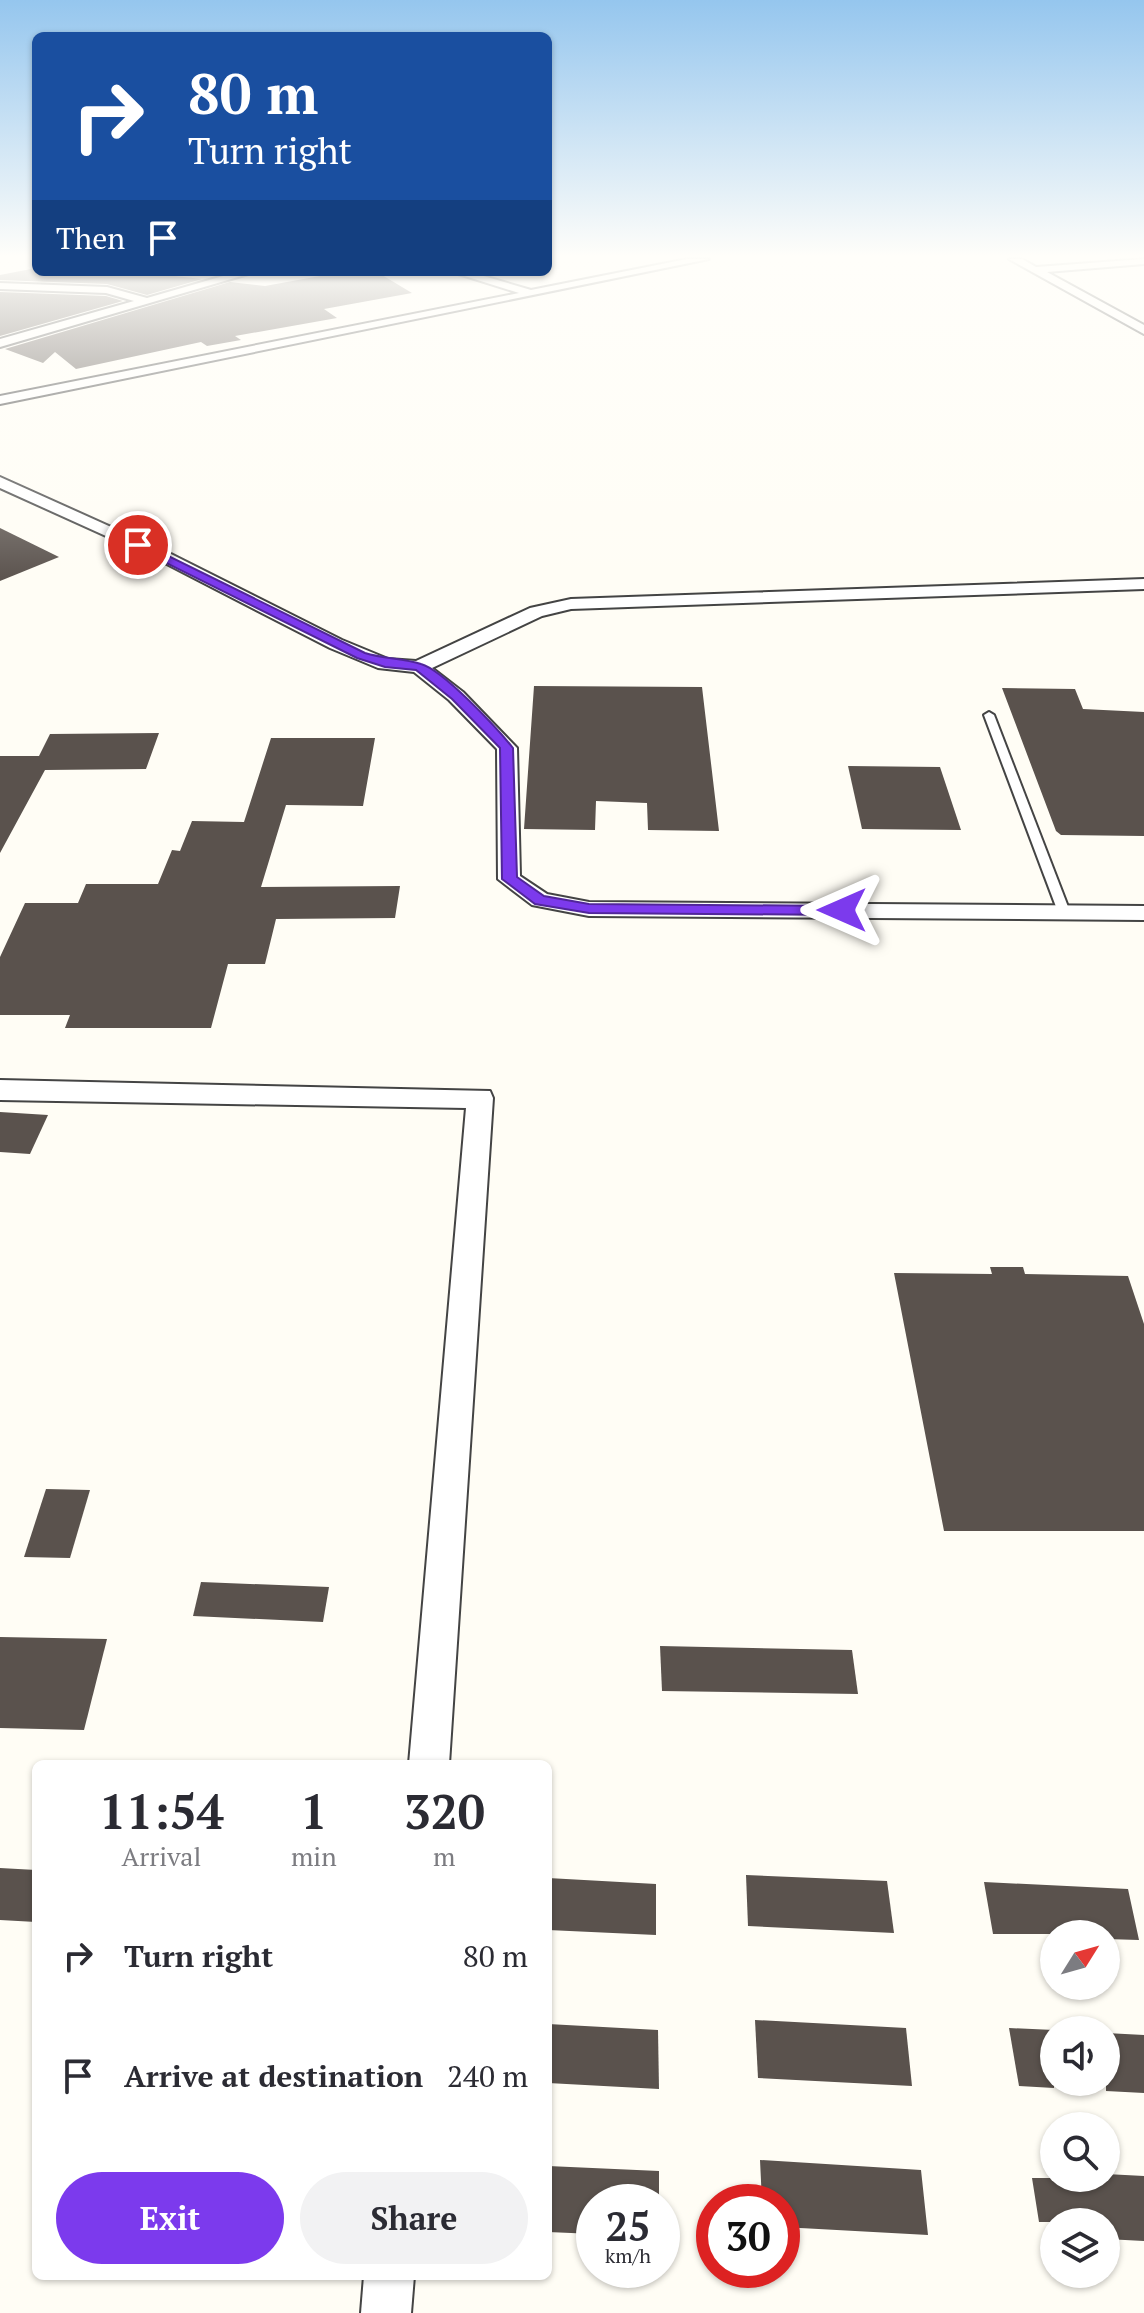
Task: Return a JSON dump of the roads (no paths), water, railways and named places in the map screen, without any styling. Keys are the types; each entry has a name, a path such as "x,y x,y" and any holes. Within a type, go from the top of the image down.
{"street":[{"path":"0,400 164,367"},
{"path":"0,482 165,557 336,644 385,664 419,667 536,612 571,604 1144,584"},
{"path":"419,667 456,696 507,748 509,879 540,900 589,909 1144,913"},
{"path":"0,1090 480,1098 429,1760"},
{"path":"386,2313 389,2280"}],"lane":[{"path":"989,715 1064,912"}]}
